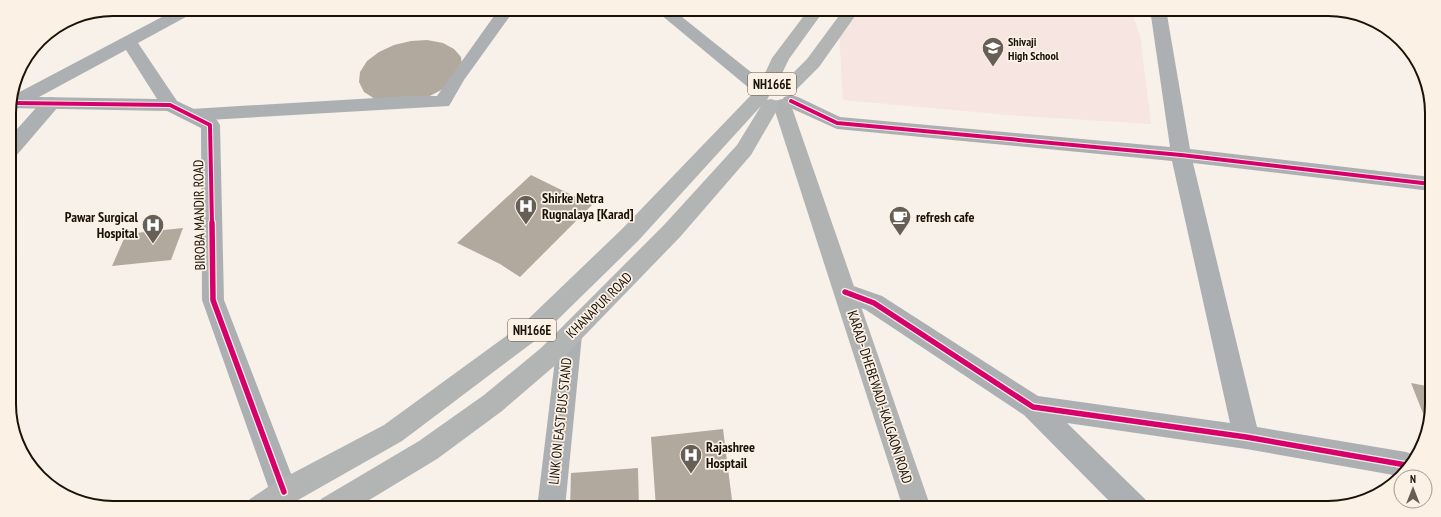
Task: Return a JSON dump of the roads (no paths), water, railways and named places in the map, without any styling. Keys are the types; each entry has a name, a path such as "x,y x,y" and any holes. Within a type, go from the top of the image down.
{"highway":[{"name":"NH166E","path":"775,95 781,58 812,16"},
{"name":"NH166E","path":"270,501 284,492 393,433 532,330 775,95 813,63 847,16"},
{"name":"KHANAPUR ROAD","path":"343,501 428,450 475,416 550,355 672,231 744,150 775,95"}],"main road":[{"name":"KARAD- DHEBEWADI-KALGAON ROAD","path":"775,95 915,501"}],"street":[{"path":"17,100 176,16"},
{"path":"191,115 402,102 442,102 502,16"},
{"path":"671,16 775,95 837,123 1181,155 1425,183"},
{"path":"1159,16 1181,155 1246,437"},
{"path":"129,42 170,105"},
{"name":"BIROBA MANDIR ROAD","path":"17,103 170,105 210,125 213,300 284,492"},
{"path":"16,144 51,103"},
{"path":"844,292 874,303 1033,407 1128,501"},
{"name":"LINK ON EAST BUS STAND","path":"552,501 570,334"},
{"path":"1033,407 1246,437 1404,465"}],"place":[{"name":"Shivaji High School","path":"993,68"},
{"name":"Shirke Netra Rugnalaya [Karad]","path":"526,226"},
{"name":"refresh cafe","path":"900,236"},
{"name":"Pawar Surgical Hospital","path":"153,244"},
{"name":"Rajashree Hosptail","path":"691,474"}]}
